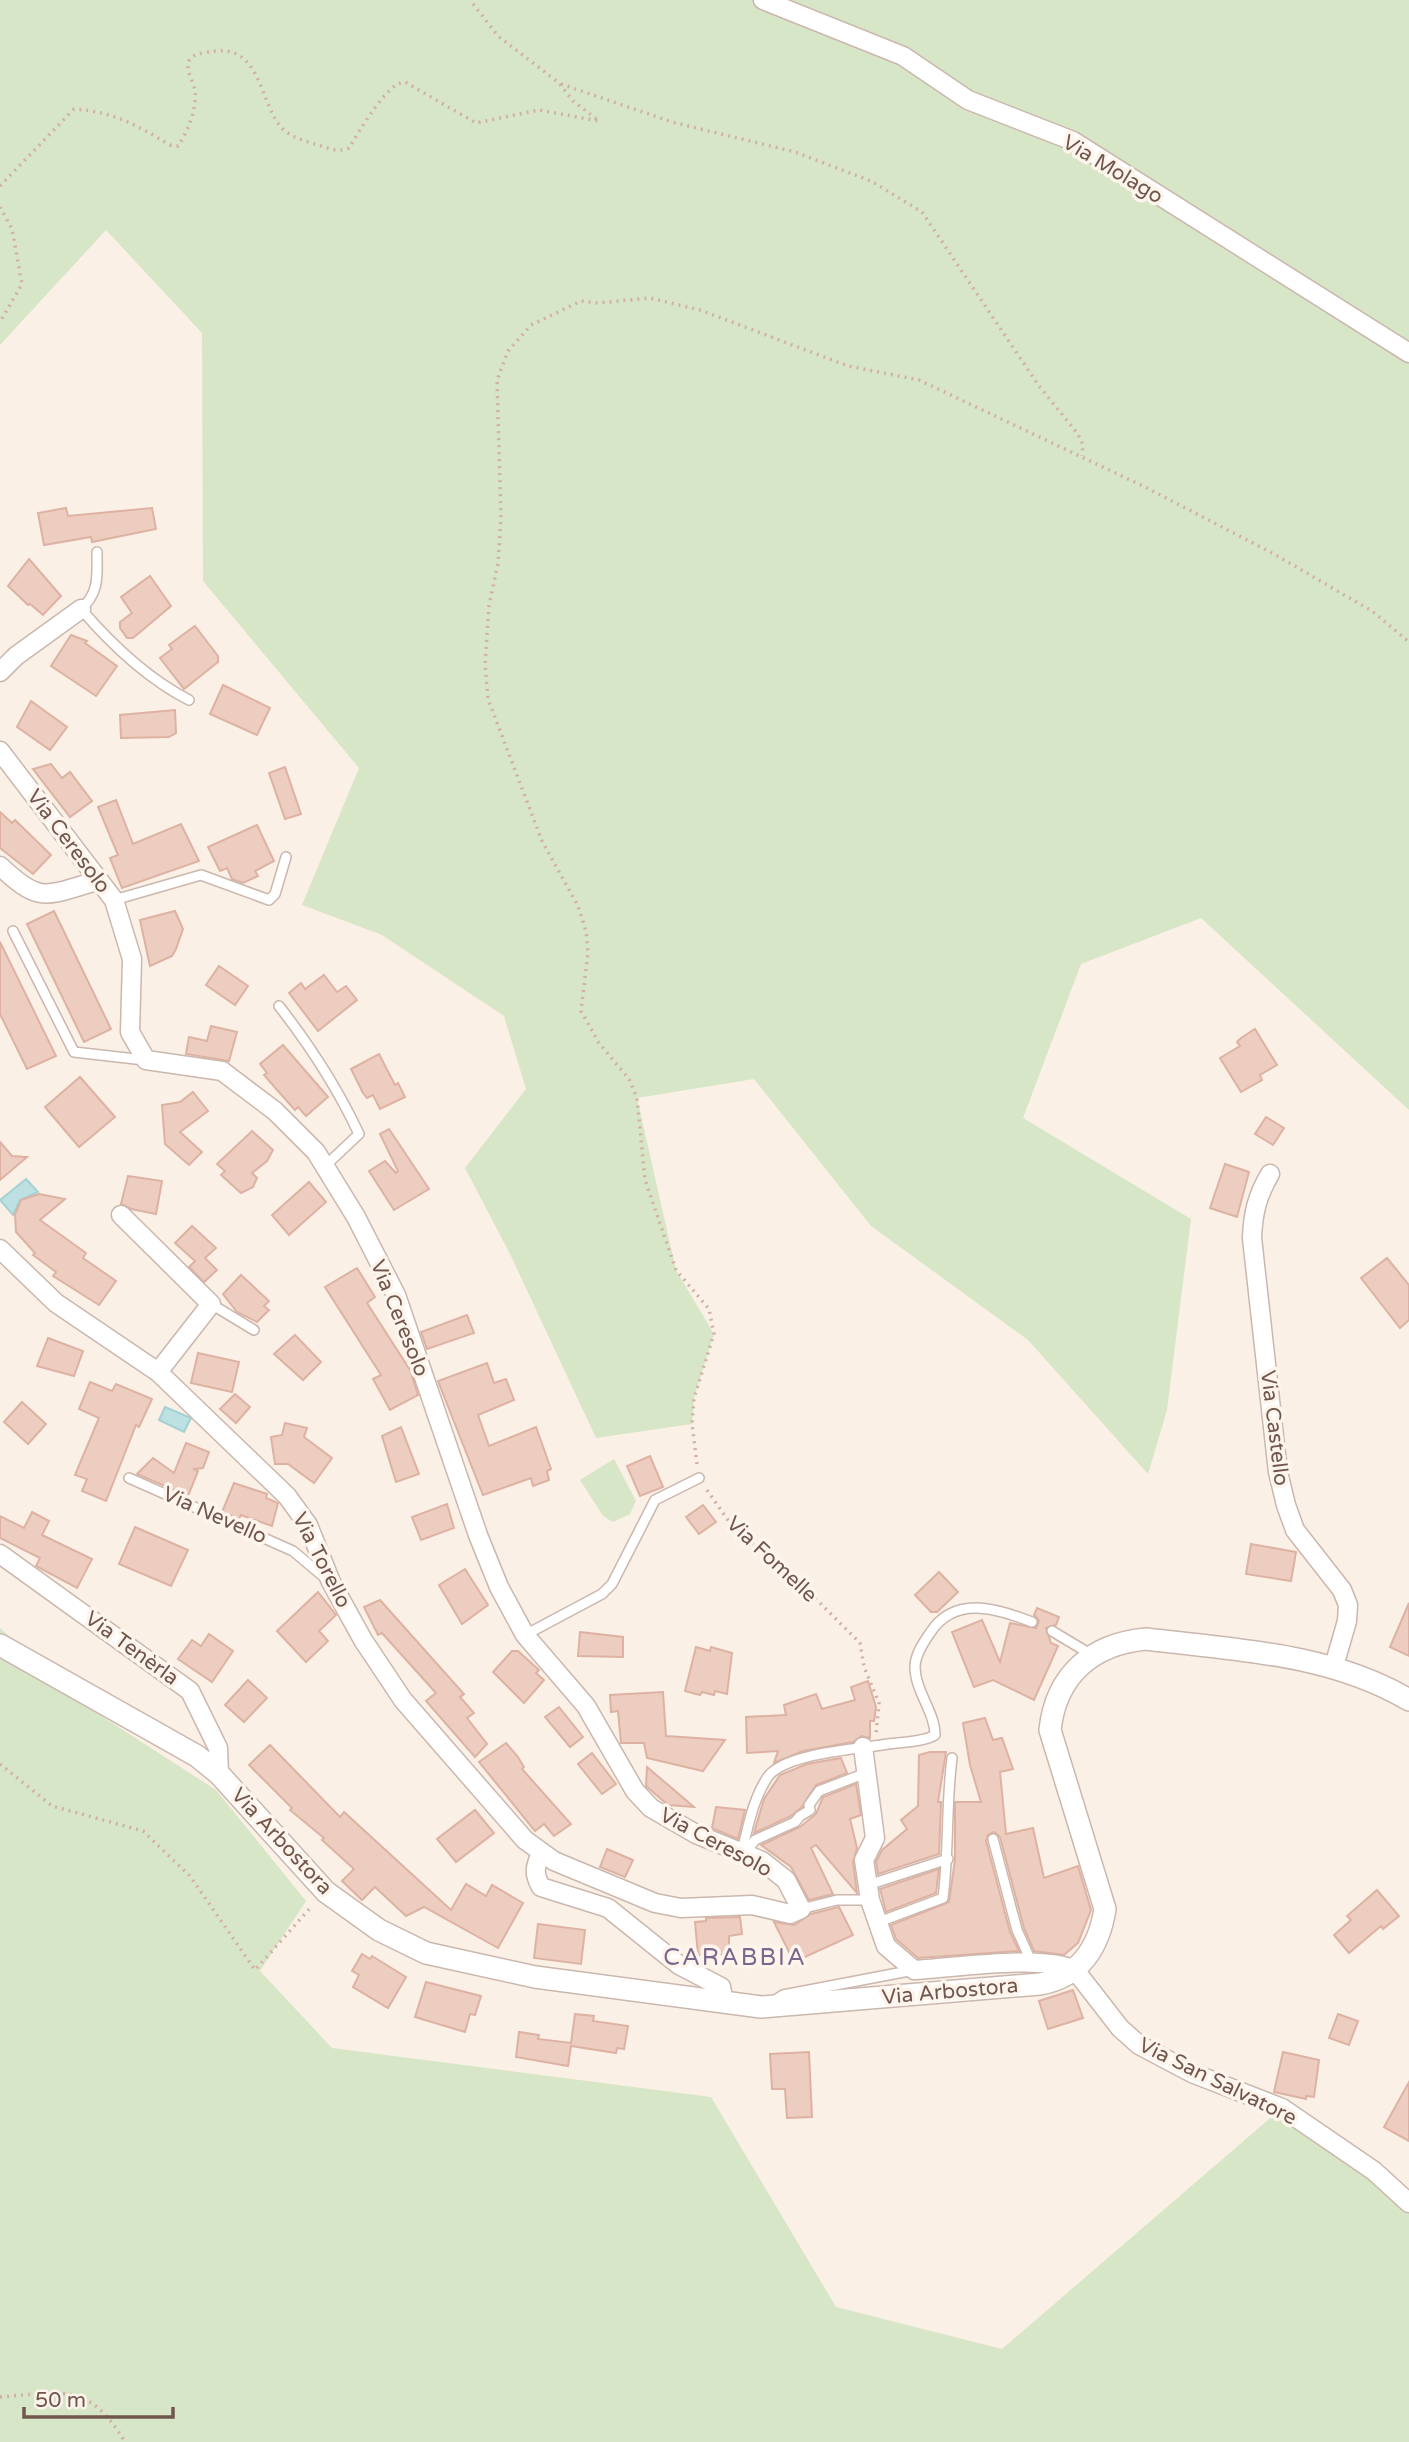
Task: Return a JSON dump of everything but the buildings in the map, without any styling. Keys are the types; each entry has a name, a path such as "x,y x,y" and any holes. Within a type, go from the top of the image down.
{"street":[{"name":"Via Molago","path":"763,0 903,56 968,100 1073,141 1409,353"},
{"path":"0,672 16,656 81,609"},
{"name":"Via Ceresolo","path":"0,751 114,900 132,959 130,1032 146,1060 222,1071 275,1111 316,1152 356,1217 396,1295 478,1535 499,1587 525,1635 586,1706 635,1791 651,1808 696,1834 762,1861 786,1880 801,1909"},
{"path":"0,866 22,887 34,893 47,895 97,881"},
{"name":"Via Castello","path":"1270,1174 1256,1203 1252,1238 1278,1472 1295,1530 1342,1590 1348,1605 1347,1621 1334,1666"},
{"path":"121,1215 211,1304 158,1372"},
{"name":"Via Torello","path":"0,1249 56,1303 158,1372 287,1496 314,1536 331,1582 363,1640 403,1700 502,1817 541,1853 655,1903 681,1908 743,1905 790,1914 801,1909"},
{"name":"Via Tenèrla","path":"0,1554 190,1691 218,1748 219,1774"},
{"path":"869,1747 866,1773 875,1838 864,1860 876,1923 886,1946 914,1970 1032,1963 1065,1965 1075,1970 1094,1945 1105,1909 1050,1730 1052,1708 1061,1690 1092,1655 1123,1641 1146,1639 1301,1658 1334,1666 1389,1688 1409,1700"},
{"name":"Via Arbostora","path":"0,1645 168,1738 219,1774 326,1892 379,1930 426,1952 535,1977 761,2007 1040,1984 1059,1981 1075,1970"},
{"path":"541,1853 535,1868 535,1878 541,1887 608,1908 679,1965 721,1987 724,2003"},
{"name":"Via San Salvatore","path":"1075,1970 1120,2028 1139,2045 1192,2073 1282,2108 1374,2171 1409,2203"}],"lane":[{"path":"97,552 97,589 92,600 81,609 101,632 149,674 189,700"},
{"path":"114,900 201,876 269,900 275,894 286,857"},
{"path":"13,931 74,1052 146,1060"},
{"path":"279,1006 314,1051 339,1091 359,1134 324,1167"},
{"path":"211,1304 254,1330"},
{"name":"Via Nevello","path":"129,1478 293,1551 331,1582"},
{"path":"525,1635 602,1594 611,1584 655,1500 699,1478"},
{"path":"743,1855 755,1802 768,1776 806,1757 935,1735 915,1667 917,1654 934,1625 950,1613 968,1607 995,1609 1032,1622"},
{"path":"1052,1631 1092,1655"},
{"path":"876,1923 943,1898 948,1859 947,1799 952,1758"},
{"path":"743,1855 755,1840 795,1822 810,1810 809,1805 819,1791 866,1773"},
{"path":"993,1839 1017,1930 1032,1963"},
{"path":"801,1909 869,1892 948,1859"},
{"path":"761,2007 783,1994 914,1970"}],"path":[{"path":"0,186 74,109 101,111 124,118 170,145 178,146 195,107 195,89 187,67 190,60 199,54 224,50 237,53 249,62 259,78 263,97 281,127 296,138 336,150 349,148 356,133 387,91 399,82 405,82 476,123 539,110 599,121 573,101 559,83 498,36 470,0"},
{"path":"559,83 672,122 795,152 871,181 922,212 1024,364 1078,434 1083,445 1082,456"},
{"path":"0,207 12,229 22,284 0,322"},
{"path":"699,1478 692,1424 694,1398 713,1335 709,1309 676,1270 645,1180 637,1098 629,1079 599,1043 581,1011 588,953 586,931 578,906 542,841 488,699 485,664 489,606 498,562 501,518 497,380 508,351 531,325 581,301 597,303 650,298 700,310 848,366 919,380 1082,456 1274,554 1372,611 1409,642"},
{"name":"Via Fomelle","path":"699,1478 732,1526 806,1589 860,1643 864,1667 879,1703 869,1747"},
{"path":"0,1764 52,1806 143,1831 190,1876 255,1970 289,1929 326,1892"},
{"path":"0,2397 57,2393 81,2396 99,2406 125,2442"}],"green space":[{"path":"0,0 1409,0 1409,1110 1201,918 1081,964 1023,1118 1191,1219 1167,1410 1148,1474 1028,1340 871,1226 754,1079 637,1098 676,1270 714,1334 694,1398 692,1424 596,1438 511,1256 465,1168 526,1089 504,1016 382,935 302,905 359,768 203,581 202,333 106,230 0,345"},
{"path":"614,1459 636,1501 630,1514 613,1522 603,1516 580,1480"},
{"path":"0,1628 78,1701 216,1790 306,1901 260,1971 332,2048 711,2097 836,2307 1002,2349 1282,2108 1409,2203 1409,2442 0,2442"}],"water":[{"path":"26,1179 38,1192 20,1200 13,1215 0,1200"},
{"path":"165,1407 191,1418 184,1432 159,1420"}],"district":[{"name":"CARABBIA","path":"735,1957"}]}
